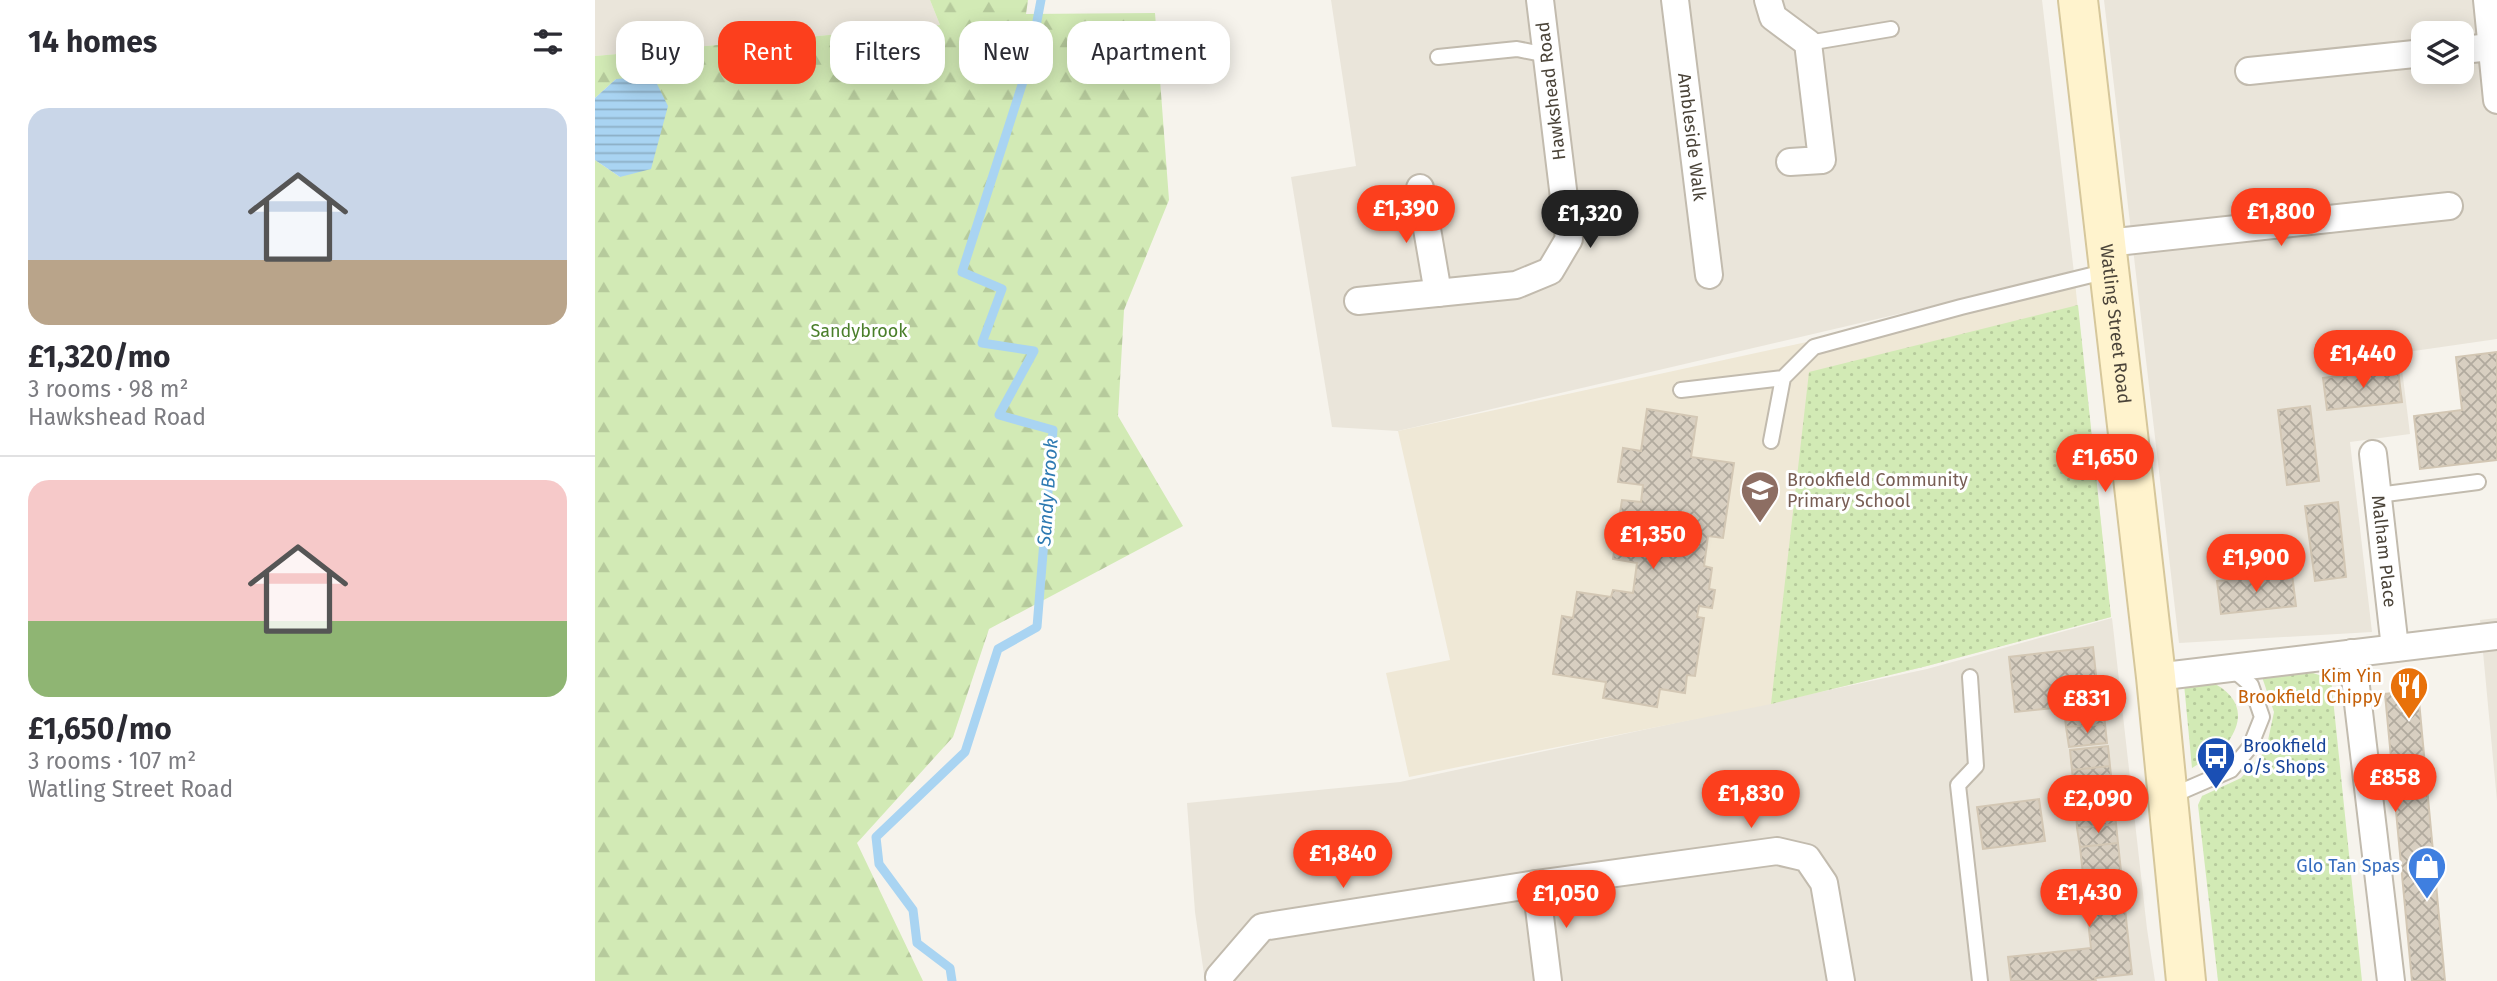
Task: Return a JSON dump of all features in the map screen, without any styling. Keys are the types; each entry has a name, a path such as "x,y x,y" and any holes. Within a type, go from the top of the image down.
{"street":[{"name":"Hawkshead Road","path":"1358,301 1516,285 1550,271 1569,239 1540,0"},
{"name":"Ambleside Walk","path":"1675,0 1709,275"},
{"path":"1768,0 1773,17 1808,43 1822,160 1790,162"},
{"name":"Watling Street Road","path":"2078,0 2156,677 2186,981"},
{"path":"2487,0 2497,100"},
{"path":"2474,49 2491,47"},
{"path":"2249,71 2411,55"},
{"path":"1420,188 1438,293"},
{"path":"2108,257 2449,206"},
{"name":"Malham Place","path":"2373,454 2395,648"},
{"path":"2156,677 2497,636"},
{"path":"2352,653 2391,981"},
{"path":"1220,981 1219,977 1262,927 1537,884 1777,851 1807,858 1824,883 1841,981"},
{"path":"1537,884 1548,981"}],"lane":[{"path":"1808,43 1891,29"},
{"path":"1438,57 1517,49 1547,55"},
{"path":"1771,441 1783,378 1814,347 1961,307 2108,257"},
{"path":"1681,390 1783,378"},
{"path":"2378,495 2478,482"},
{"path":"2167,798 2231,770 2250,747 2262,717 2251,685 2230,667"},
{"path":"1970,677 1976,765 1958,785 1980,981"}],"shaded area":[{"path":"595,0 930,0 938,21 830,21 830,35 816,36 816,21 718,21 718,45 704,46 704,21 616,21 616,54 595,56"},
{"path":"1331,0 2042,0 2074,273 1398,431 1332,427 1291,177 1356,166"},
{"path":"2104,0 2497,0 2497,339 2400,353 2410,434 2350,442 2372,632 2179,643"},
{"name":"Brookfield Community Primary School","path":"2074,273 2111,617 1771,704 1409,777 1386,673 1450,660 1398,431 1816,340"},
{"path":"2112,618 2155,981 1205,981 1195,912 1187,803 1400,782 1927,669"},
{"path":"2497,618 2497,801 2480,620"}],"green space":[{"name":"Sandybrook","path":"930,0 1028,0 1026,14 1155,13 1156,21 1067,21 1067,84 1160,84 1169,200 1124,310 1118,416 1183,526 989,629 953,737 857,843 923,981 595,981 595,160 620,177 616,84 704,84 704,46 718,45 718,84 816,84 816,36 830,35 830,84 945,84 945,21 938,21"},
{"name":"Sandybrook","path":"616,54 616,79 595,98 595,56"},
{"path":"2078,305 2111,617 1771,704 1809,372"},
{"path":"2310,672 2331,679 2362,981 2218,981 2198,805 2202,796 2241,778 2266,750 2274,712 2262,677"},
{"path":"2209,681 2233,699 2237,706 2237,723 2225,746 2192,768 2184,684"}],"water":[{"path":"616,79 616,84 657,84 668,106 651,169 620,177 595,160 595,98"}],"building":[{"path":"2497,352 2497,460 2420,469 2414,416 2462,410 2456,357"},
{"path":"2398,370 2402,402 2327,410 2323,378"},
{"path":"2310,406 2319,481 2287,485 2278,410"},
{"path":"1647,409 1697,417 1691,457 1734,463 1723,538 1708,536 1704,566 1712,568 1709,589 1715,590 1712,608 1699,606 1697,617 1704,618 1695,676 1687,675 1685,693 1660,689 1657,707 1603,698 1606,682 1553,674 1562,616 1573,618 1577,592 1611,597 1613,590 1633,593 1637,563 1613,559 1622,500 1641,502 1643,485 1618,482 1623,448 1641,451"},
{"path":"2338,502 2346,577 2315,581 2305,506"},
{"path":"2292,574 2296,606 2221,614 2217,581"},
{"path":"2093,647 2099,703 2015,712 2009,657"},
{"path":"2418,690 2445,981 2412,981 2385,694"},
{"path":"2103,704 2105,724 2066,727 2064,708"},
{"path":"2105,724 2107,743 2069,747 2066,727"},
{"path":"2108,746 2110,766 2072,770 2070,750"},
{"path":"2110,766 2112,785 2074,789 2072,770"},
{"path":"2112,785 2114,804 2076,808 2074,789"},
{"path":"2039,799 2045,841 1983,849 1977,807"},
{"path":"2114,804 2116,824 2077,828 2076,808"},
{"path":"2116,824 2118,843 2080,847 2077,828"},
{"path":"2118,843 2132,974 2095,978 2096,981 2011,981 2008,957 2091,948 2080,847"}],"waterway":[{"name":"Sandy Brook","path":"952,981 950,968 917,943 913,910 879,864 876,837 965,752 998,649 1037,627 1053,430 999,415 1034,351 982,343 1002,289 962,272 1029,63 1041,0"}],"place":[{"name":"Brookfield Community Primary School","path":"1760,524"},
{"name":"Kim Yin Brookfield Chippy","path":"2409,720"},
{"name":"Brookfield o/s Shops","path":"2216,790"},
{"name":"Glo Tan Spas","path":"2427,900"}]}
